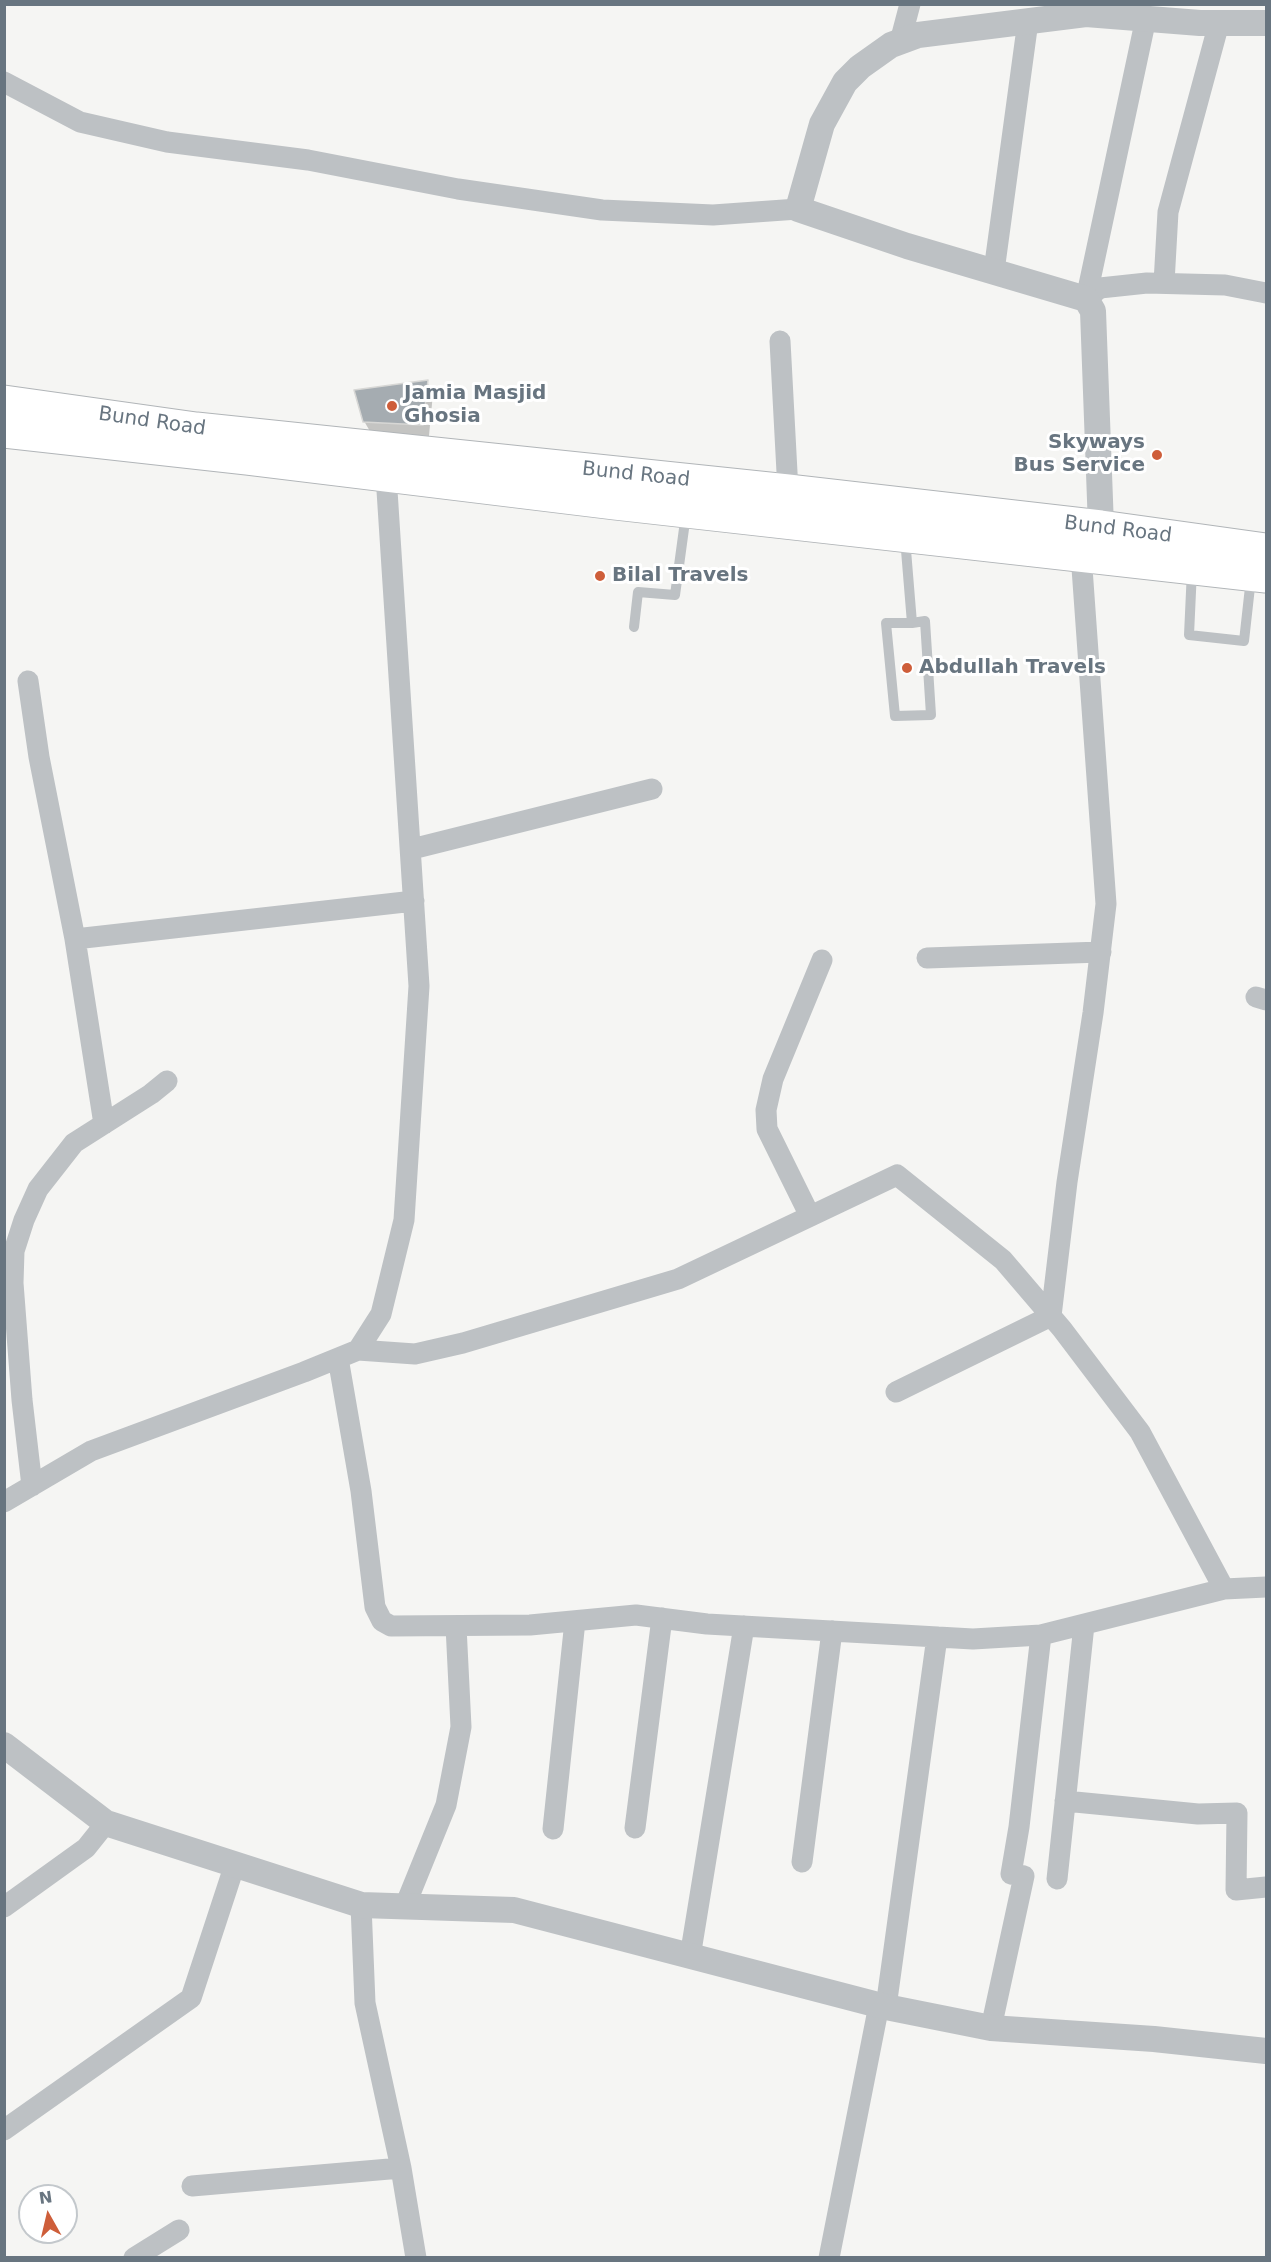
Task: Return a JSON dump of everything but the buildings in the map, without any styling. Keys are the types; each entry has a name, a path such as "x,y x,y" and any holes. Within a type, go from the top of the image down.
{"main road":[{"name":"Bund Road","path":"4,402 196,429 788,491 903,520 1081,554 1192,567 1257,562"},
{"name":"Bund Road","path":"4,431 686,511 1101,527 1257,562"}],"street":[{"path":"900,42 910,4"},
{"path":"798,209 822,124 845,82 860,67 891,45 918,35 1028,21 1086,9 1146,18 1174,13 1219,23 1266,23"},
{"path":"1101,527 1093,311 1086,298 1146,18"},
{"path":"994,271 1028,21"},
{"path":"1164,284 1168,212 1219,23"},
{"path":"4,82 80,122 167,142 308,160 459,189 602,210 713,215 798,209 907,246 1086,298"},
{"path":"1086,298 1101,288 1164,284 1225,285 1266,293"},
{"path":"780,341 788,491"},
{"path":"358,1350 381,1314 404,1220 419,986 412,849 386,475"},
{"path":"1051,1316 1067,1182 1094,1013 1106,904 1081,554"},
{"path":"28,681 39,757 75,939 104,1124"},
{"path":"412,849 652,789"},
{"path":"75,939 414,901"},
{"path":"927,958 1101,952"},
{"path":"810,1216 767,1129 766,1110 773,1079 822,960"},
{"path":"32,1485 14,1314 14,1251 24,1220 38,1189 74,1143 151,1094 167,1081"},
{"path":"4,1502 91,1451 358,1350 415,1354 463,1343 678,1279 897,1175 1003,1260 1051,1316 1140,1432 1224,1589"},
{"path":"896,1392 1051,1316"},
{"path":"338,1358 361,1491 375,1607 382,1621 391,1626 530,1625 636,1615 744,1626 973,1639 1041,1635 1224,1589 1266,1588"},
{"path":"635,1828 662,1618"},
{"path":"553,1829 575,1620"},
{"path":"1057,1879 1084,1625"},
{"path":"405,1906 446,1805 461,1727 456,1626"},
{"path":"690,1957 744,1626"},
{"path":"802,1862 832,1631"},
{"path":"991,2028 1024,1876 1011,1874 1019,1827 1041,1635"},
{"path":"829,2258 883,2006 937,1637"},
{"path":"4,1745 106,1823 361,1905 514,1910 883,2006 991,2028 1154,2039 1266,2051"},
{"path":"1065,1801 1198,1814 1237,1813 1236,1890 1266,1887"},
{"path":"4,1907 86,1848 106,1823"},
{"path":"4,2130 191,1998 235,1864"},
{"path":"361,1905 365,2003 401,2168 411,2257"},
{"path":"192,2186 401,2168"},
{"path":"134,2258 179,2230"}],"lane":[{"path":"634,627 638,592 675,595 686,511"},
{"path":"903,520 912,623"},
{"path":"1192,567 1189,635 1244,641 1257,562"},
{"path":"924,621 932,715 895,716 886,623 912,623 924,621"}],"place":[{"name":"Jamia Masjid Ghosia","path":"392,406"},
{"name":"Skyways Bus Service","path":"1157,455"},
{"name":"Bilal Travels","path":"600,576"},
{"name":"Abdullah Travels","path":"907,668"}]}
